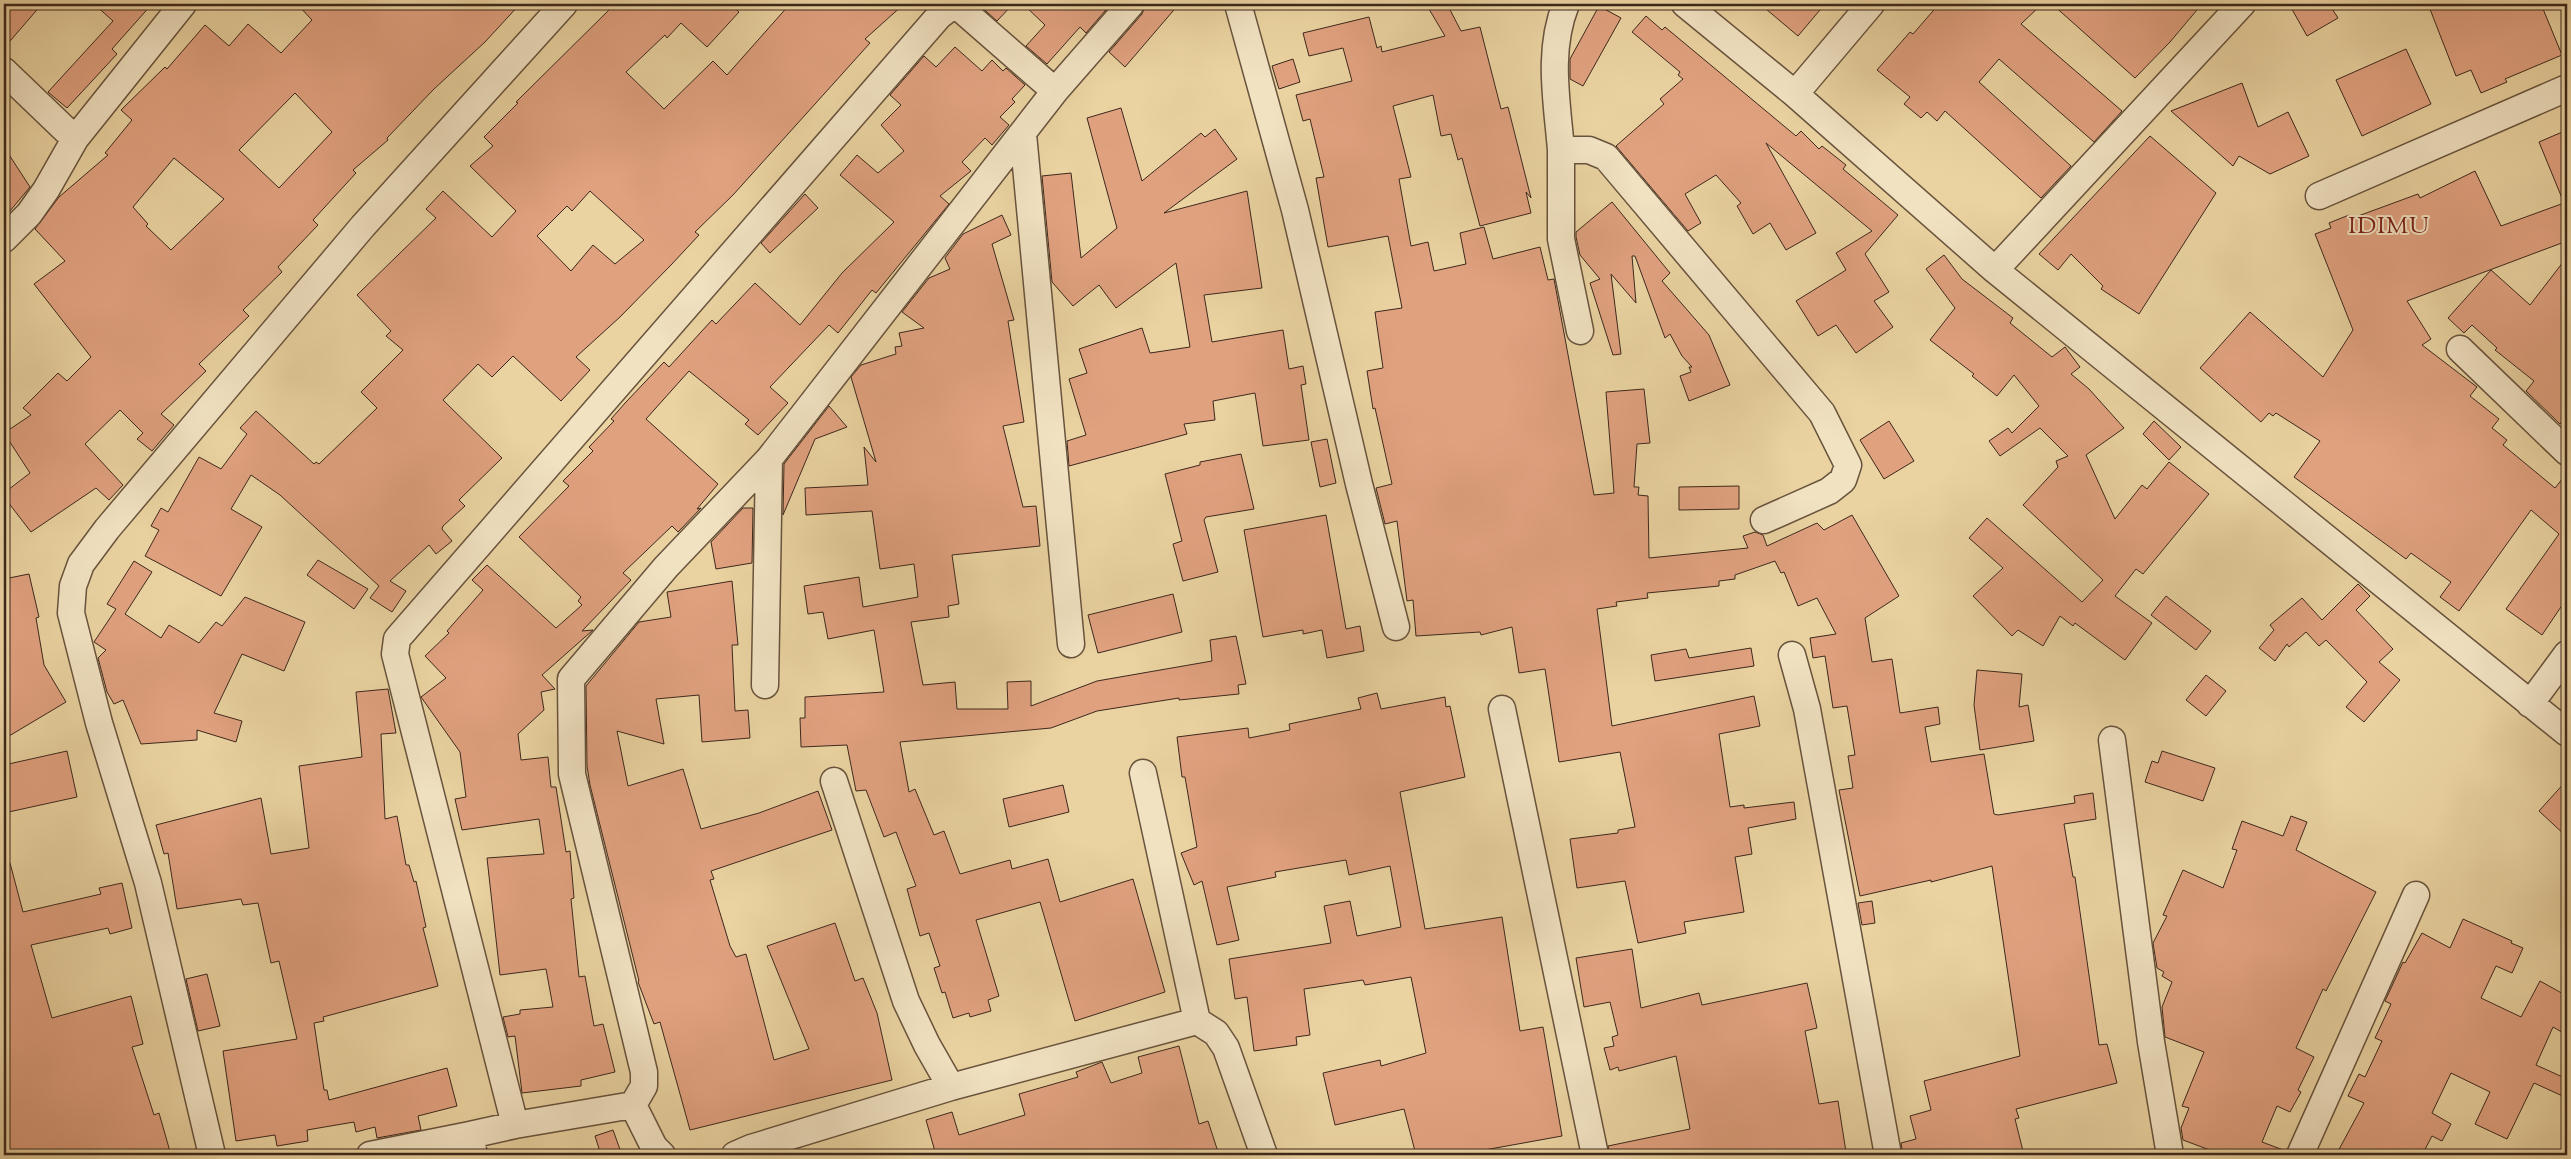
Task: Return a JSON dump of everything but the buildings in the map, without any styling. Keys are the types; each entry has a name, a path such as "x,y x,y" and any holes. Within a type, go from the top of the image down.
{"street":[{"path":"4,239 29,214 46,190 75,138 183,4"},
{"path":"212,1155 148,883 99,723 71,613 73,586 81,564 126,506 363,226 564,4"},
{"path":"370,1155 472,1145 515,1125 633,1104 644,1086 644,1072 572,774 571,679 666,567 769,459 1055,91 1131,4"},
{"path":"1238,4 1295,210 1359,484 1396,627"},
{"path":"1566,4 1558,24 1554,64 1561,150 1561,239 1580,331"},
{"path":"1685,4 1795,94 1994,270 2567,733"},
{"path":"1795,94 1871,4"},
{"path":"1994,270 2242,4"},
{"path":"515,1125 395,654 397,639 939,16 952,6 961,9 1055,91"},
{"path":"4,71 75,138"},
{"path":"2318,196 2567,88"},
{"path":"1023,134 1071,644"},
{"path":"1561,150 1589,150 1606,157 1822,413 1848,465 1843,480 1829,491 1764,520"},
{"path":"2460,349 2567,452"},
{"path":"765,685 769,459"},
{"path":"2530,704 2567,654"},
{"path":"1792,655 1808,709 1888,1155"},
{"path":"1502,709 1595,1155"},
{"path":"2112,740 2151,1042 2170,1155"},
{"path":"1143,772 1197,1021 1216,1033 1226,1048 1264,1155"},
{"path":"834,781 906,1001 923,1036 952,1087"},
{"path":"2300,1155 2416,895"},
{"path":"735,1155 751,1148 952,1087 1197,1021"},
{"path":"633,1104 654,1147 662,1155"}],"district":[{"name":"IDIMU","path":"2389,225"}]}
